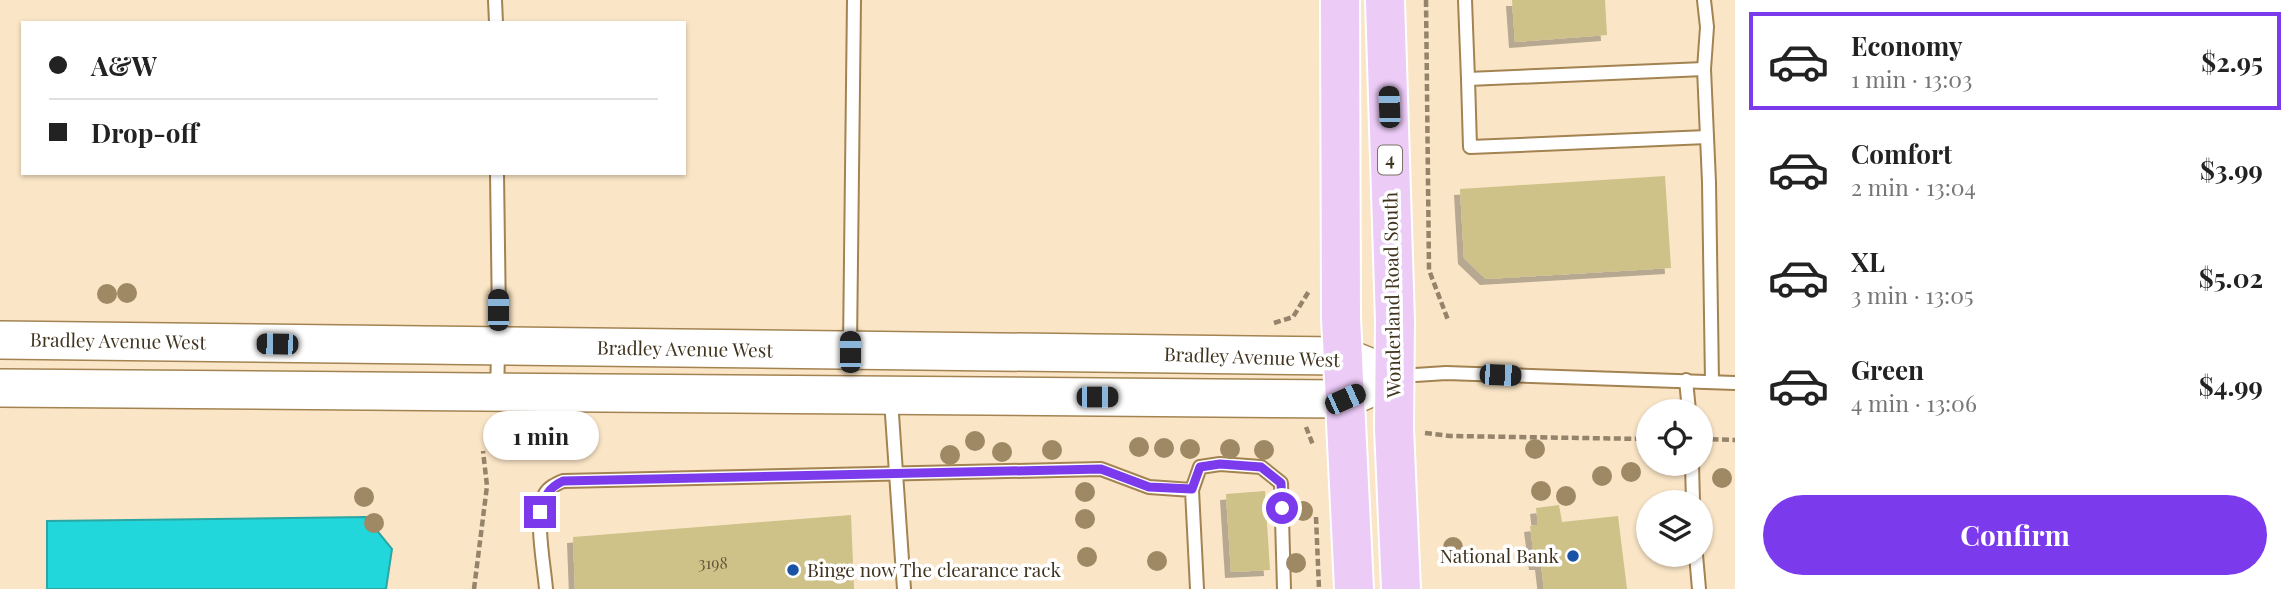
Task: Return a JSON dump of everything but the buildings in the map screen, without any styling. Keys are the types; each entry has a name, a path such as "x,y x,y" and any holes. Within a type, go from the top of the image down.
{"main road":[{"path":"1340,0 1342,356 1354,589"},
{"name":"Wonderland Road South","path":"1385,0 1394,428 1401,589"},
{"name":"Bradley Avenue West","path":"0,340 1342,356 1395,377"},
{"name":"Bradley Avenue West","path":"0,388 1345,399 1395,377"}],"lane":[{"path":"495,0 496,21"},
{"path":"850,352 854,0"},
{"path":"1465,0 1471,147 1707,137"},
{"path":"1704,0 1707,27 1704,69 1712,382"},
{"path":"1468,79 1704,69"},
{"path":"497,175 497,392"},
{"path":"1395,377 1446,373 1735,383"},
{"path":"1686,380 1688,399"},
{"path":"890,396 904,589"},
{"path":"1197,589 1192,489 1200,467 1220,464 1261,467 1281,483 1284,589"},
{"path":"547,589 540,512 546,493 563,481 1101,469 1149,487 1192,489"},
{"path":"1697,567 1699,589"}],"path":[{"path":"1426,0 1429,270 1448,320"},
{"path":"1306,426 1312,440 1313,453"},
{"path":"1427,433 1450,436 1636,439"},
{"path":"1713,439 1735,440"},
{"path":"474,589 487,486 483,451"},
{"path":"1315,508 1319,589"}],"water":[{"path":"366,517 392,549 386,589 47,589 47,521"}],"place":[{"name":"National Bank","path":"1573,556"},
{"name":"Binge now The clearance rack","path":"793,570"}],"route":[{"path":"540,512 546,493 563,481 1101,469 1149,487 1192,489 1200,467 1220,464 1261,467 1281,483 1282,508"}]}
